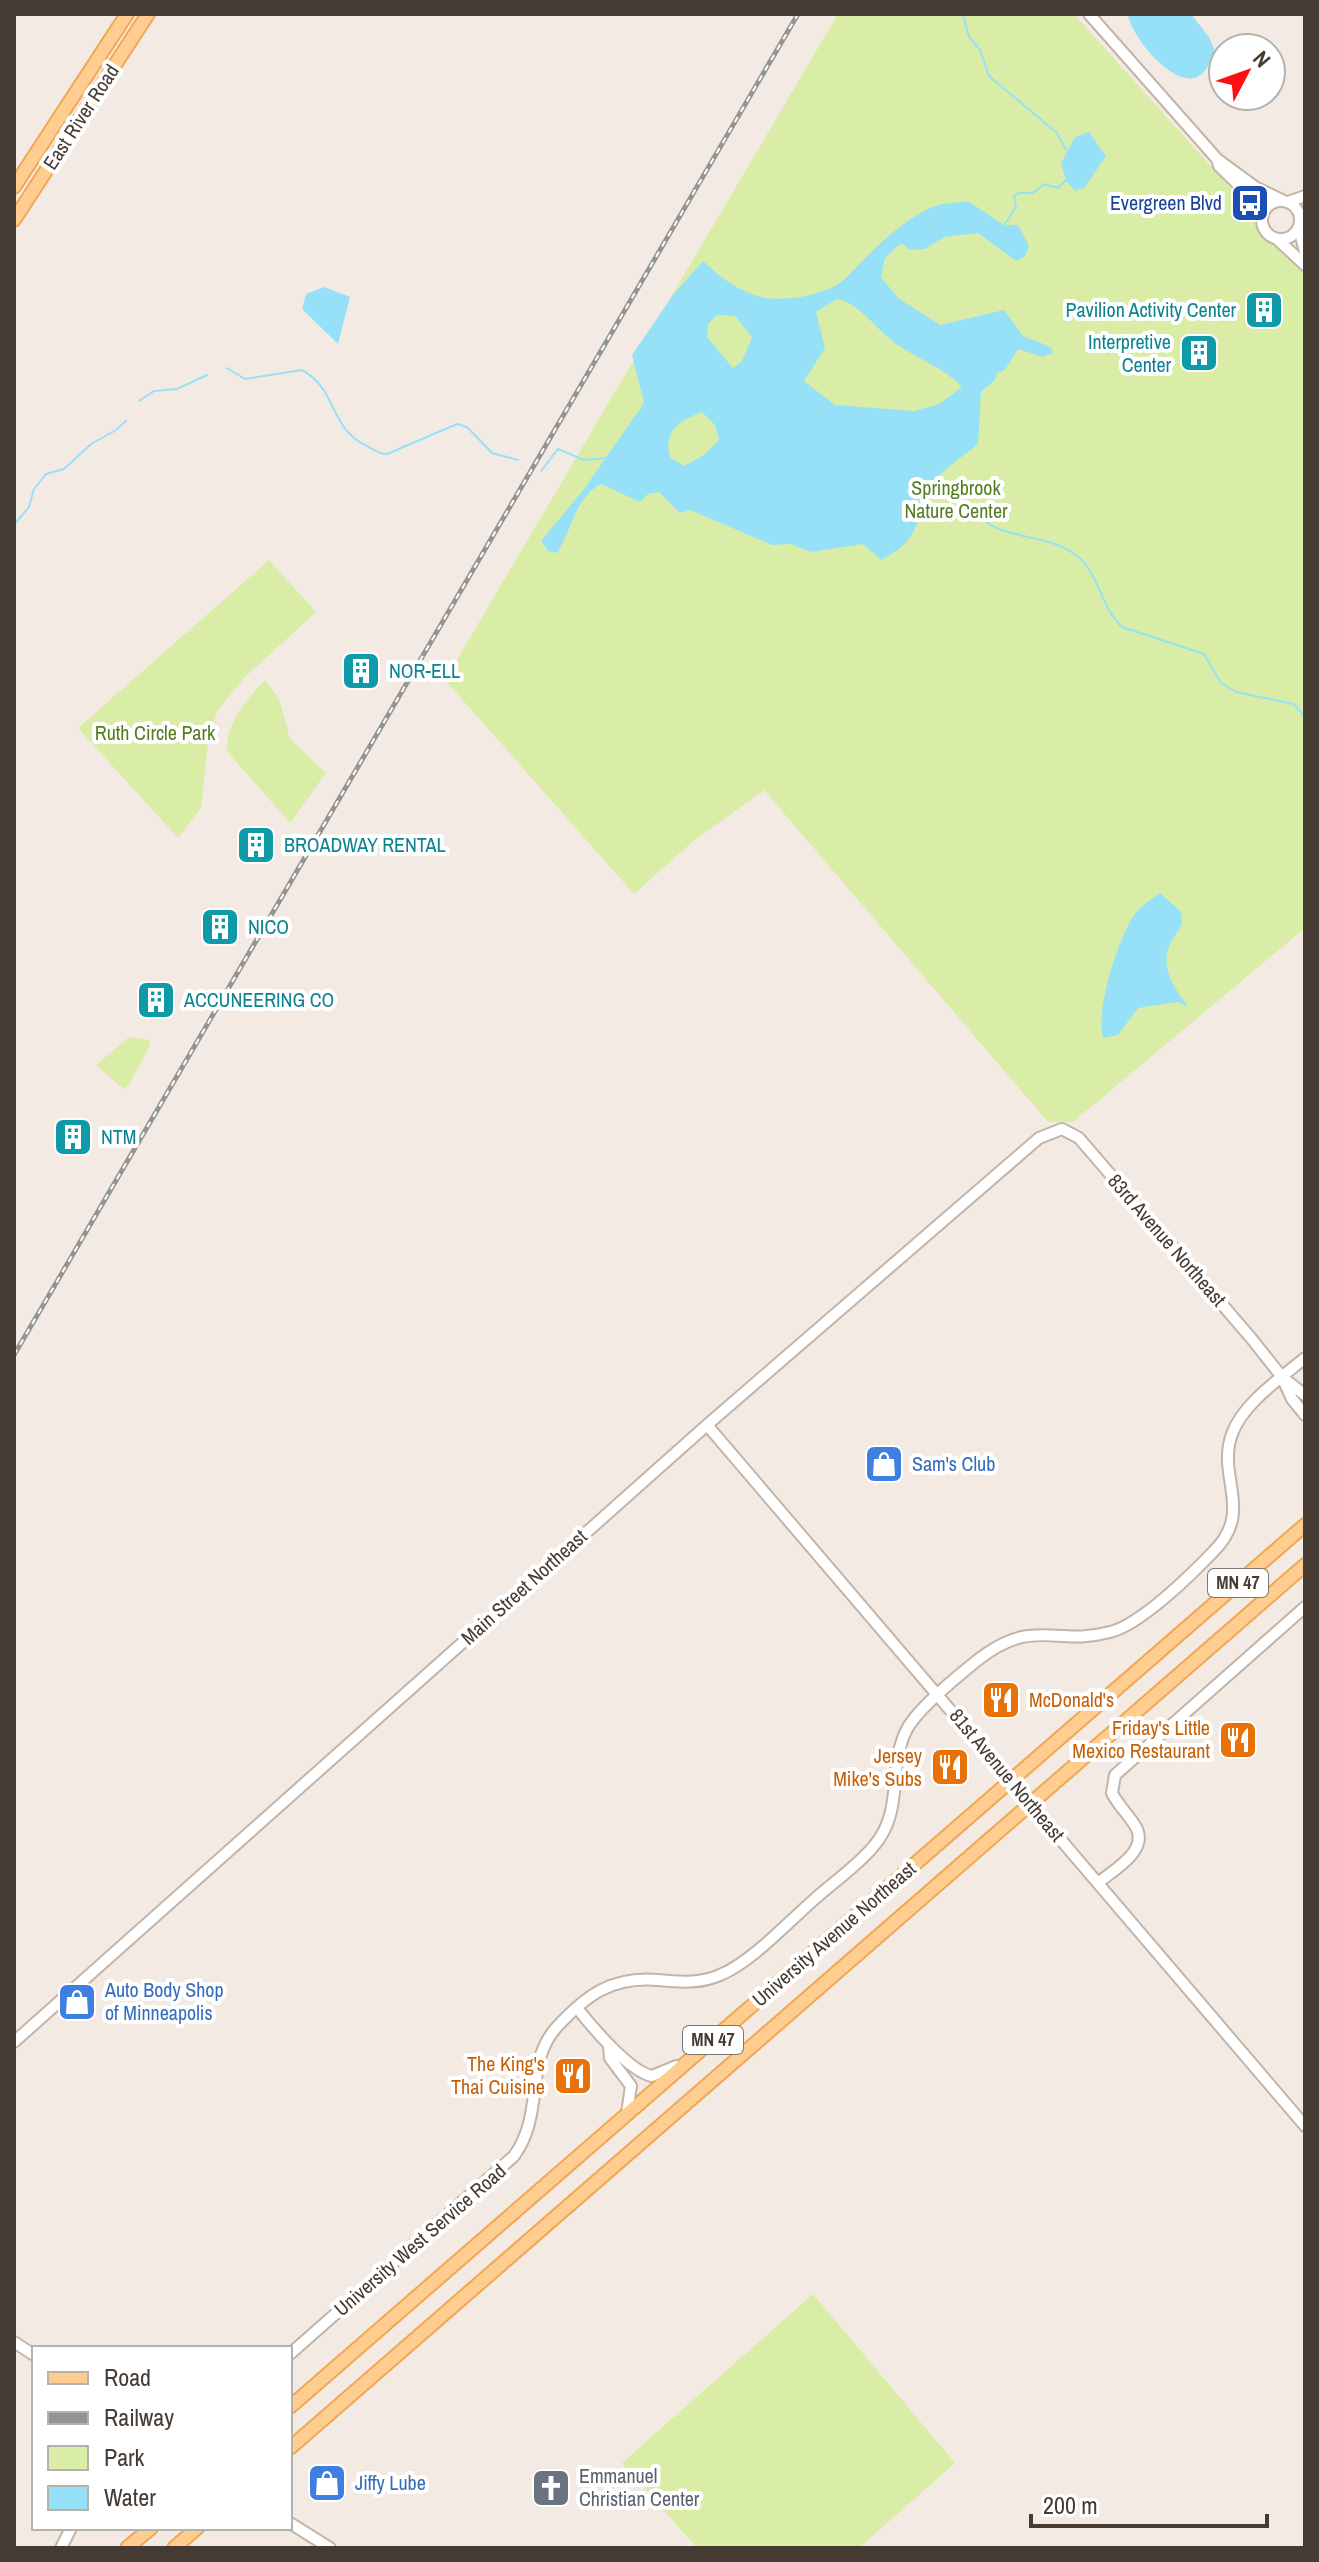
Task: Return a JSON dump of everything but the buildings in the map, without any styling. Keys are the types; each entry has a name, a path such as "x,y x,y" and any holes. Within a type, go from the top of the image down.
{"main road":[{"name":"East River Road","path":"14,187 127,14"},
{"name":"East River Road","path":"14,220 148,14"},
{"name":"University Avenue Northeast","path":"292,2405 1305,1525"},
{"name":"University Avenue Northeast","path":"292,2446 1305,1565"},
{"path":"127,2548 149,2530"},
{"path":"174,2548 195,2530"}],"street":[{"path":"1089,14 1217,159 1219,166 1255,201 1265,230 1305,265"},
{"path":"1217,159 1224,161 1255,187 1296,208 1305,252"},
{"path":"1262,219 1270,205 1305,196"},
{"path":"1277,239 1289,238 1301,222"},
{"name":"83rd Avenue Northeast","path":"1039,1138 1062,1129 1079,1138 1282,1377 1305,1395"},
{"name":"Main Street Northeast","path":"14,2042 707,1425 1039,1138"},
{"name":"University West Service Road","path":"292,2352 514,2156 533,2119 538,2064 544,2046 557,2026 577,2008 614,1982 641,1978 700,1981 722,1975 850,1868 885,1831 894,1810 900,1750 908,1728 940,1694 980,1659 1021,1635 1089,1635 1121,1628 1215,1551 1230,1528 1235,1509 1228,1462 1231,1437 1242,1416 1305,1358"},
{"name":"83rd Avenue Northeast","path":"1282,1377 1292,1399 1305,1415"},
{"name":"81st Avenue Northeast","path":"707,1425 940,1694 1305,2126"},
{"path":"1099,1882 1133,1854 1139,1844 1135,1825 1112,1793 1115,1775 1305,1607"},
{"path":"577,2008 609,2047 618,2050 638,2071 652,2076 666,2072 714,2039"},
{"path":"609,2047 610,2058 633,2091 627,2113"},
{"path":"14,2342 32,2354"},
{"path":"292,2524 330,2548"},
{"path":"61,2548 70,2530"}],"green space":[{"name":"Springbrook Nature Center","path":"838,14 1074,14 1305,271 1305,928 1073,1122 1048,1122 764,790 691,843 634,894 445,680"},
{"name":"Ruth Circle Park","path":"269,560 316,612 245,677 217,711 208,743 201,808 178,838 78,728"},
{"path":"265,680 279,698 290,739 326,773 290,823 227,751 234,721"},
{"path":"129,1037 149,1040 151,1044 128,1086 123,1089 96,1065"},
{"path":"813,2294 955,2463 859,2548 697,2548 622,2463"}],"water":[{"path":"1128,14 1191,14 1207,34 1206,69 1197,77 1176,75 1154,58"},
{"path":"1089,132 1106,156 1085,187 1075,191 1066,181 1061,163 1075,137"},
{"path":"968,201 1004,225 1018,225 1029,246 1025,256 1016,261 978,233 944,237 925,249 910,250 901,243 885,258 881,277 898,298 940,325 1004,310 1023,336 1051,347 1053,353 1043,357 1018,349 1005,370 997,373 995,380 981,392 978,444 935,480 911,536 895,552 881,560 863,544 811,552 791,544 772,545 690,510 680,513 659,492 648,494 640,502 601,484 579,506 557,553 548,551 541,541 584,489 644,403 632,355 673,295 703,261 727,281 754,295 776,299 803,296 839,284 884,240 915,216 936,206","holes":["837,299 845,301 899,346 946,373 962,387 939,404 914,411 835,405 804,381 825,348 816,312","717,315 735,316 752,337 742,361 733,368 707,337 708,324","702,412 715,425 719,440 704,455 684,466 670,457 669,440 675,428"]},
{"path":"324,287 350,297 338,344 302,309 306,294"},
{"path":"1160,893 1181,912 1181,925 1169,946 1167,964 1172,982 1188,1007 1178,1002 1138,1008 1118,1035 1103,1038 1105,994 1120,944 1135,914"}],"waterway":[{"path":"958,14 963,15 969,37 980,50 989,76 1057,133 1066,150"},
{"path":"1005,224 1016,207 1014,196 1018,193 1033,193 1044,184 1058,188 1066,180"},
{"path":"227,368 245,379 302,370 322,387 338,418 353,437 381,453 387,454 457,424 467,427 492,453 518,460"},
{"path":"139,401 154,391 177,389 207,375"},
{"path":"14,525 29,507 34,489 46,474 64,469 91,444 126,421"},
{"path":"541,471 558,449 584,460 606,458"},
{"path":"935,479 991,525 1058,545 1076,555 1090,571 1109,610 1122,627 1204,654 1221,683 1236,692 1294,704 1305,717"}],"railway":[{"path":"14,1355 798,14"}],"place":[{"name":"Evergreen Blvd","path":"1250,203"},
{"name":"Pavilion Activity Center","path":"1264,310"},
{"name":"Interpretive Center","path":"1199,353"},
{"name":"NOR-ELL","path":"361,671"},
{"name":"BROADWAY RENTAL","path":"256,845"},
{"name":"NICO","path":"220,927"},
{"name":"ACCUNEERING CO","path":"156,1000"},
{"name":"NTM","path":"73,1137"},
{"name":"Sam's Club","path":"884,1464"},
{"name":"McDonald's","path":"1001,1700"},
{"name":"Friday's Little Mexico Restaurant","path":"1238,1740"},
{"name":"Jersey Mike's Subs","path":"950,1767"},
{"name":"Auto Body Shop of Minneapolis","path":"77,2002"},
{"name":"The King's Thai Cuisine","path":"573,2076"},
{"name":"Jiffy Lube","path":"327,2483"},
{"name":"Emmanuel Christian Center","path":"551,2488"}]}
